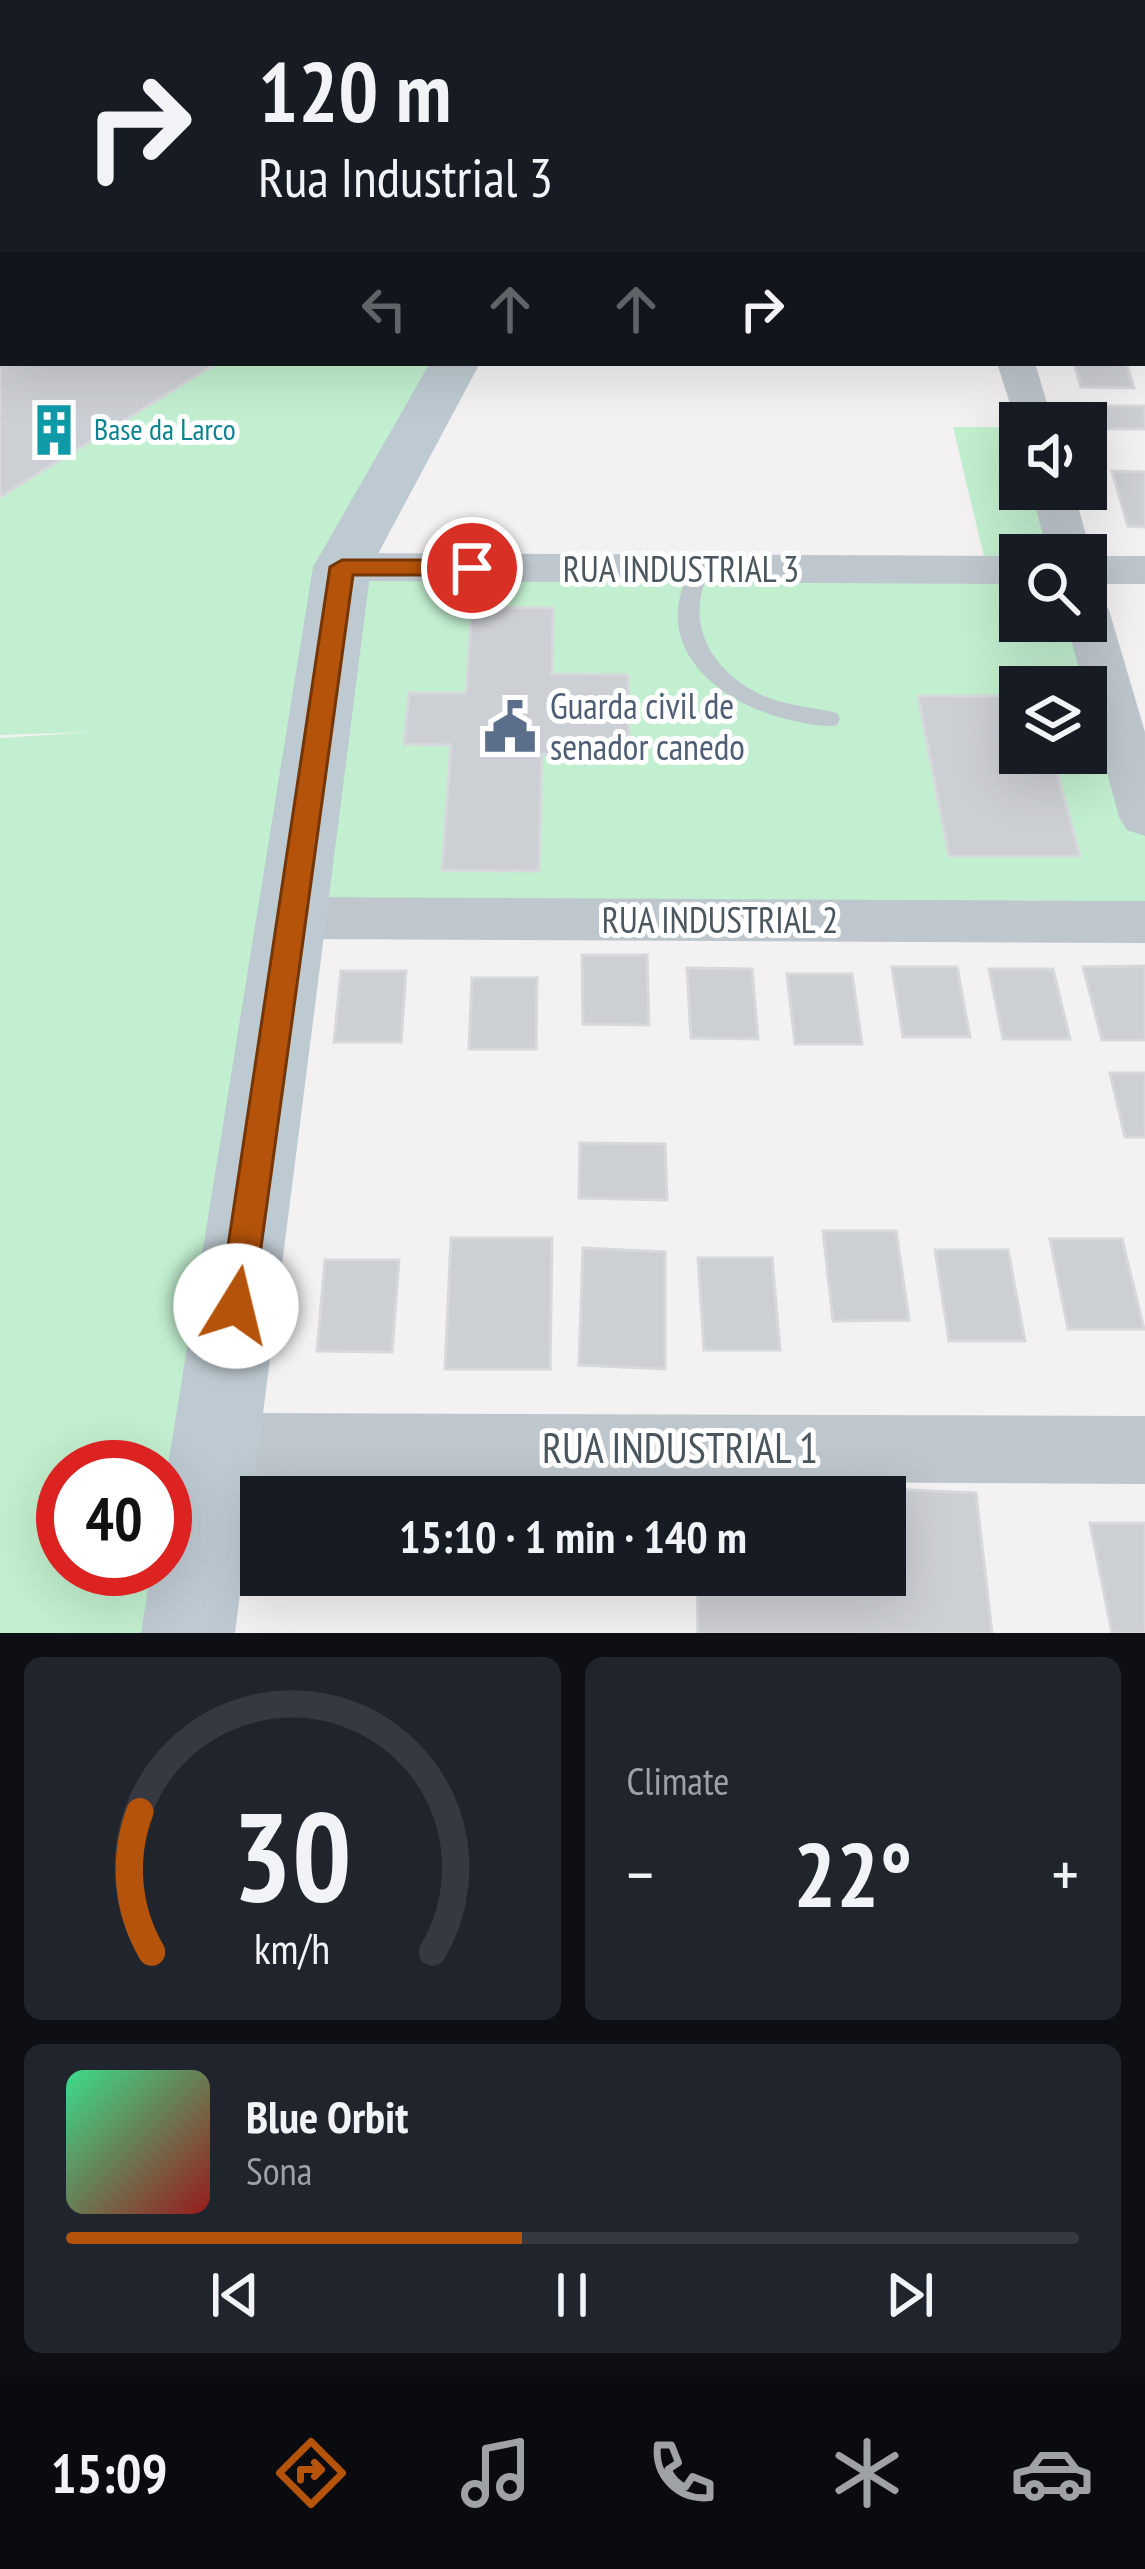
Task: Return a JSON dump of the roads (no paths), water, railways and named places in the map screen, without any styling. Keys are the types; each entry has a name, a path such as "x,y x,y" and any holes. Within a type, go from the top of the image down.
{"street":[{"path":"188,1633 342,567 453,366"},
{"path":"1017,366 1027,402"},
{"name":"RUA INDUSTRIAL 3","path":"342,567 999,570"},
{"path":"1107,570 1145,570"},
{"path":"1095,642 1145,818"},
{"name":"RUA INDUSTRIAL 2","path":"294,918 1145,922"},
{"name":"RUA INDUSTRIAL 1","path":"216,1446 1145,1450"}],"lane":[{"path":"701,568 688,598 686,622 692,642 717,676 753,700 829,719"}],"place":[{"name":"Base da Larco","path":"54,430"},
{"name":"Guarda civil de senador canedo","path":"510,727"}]}
